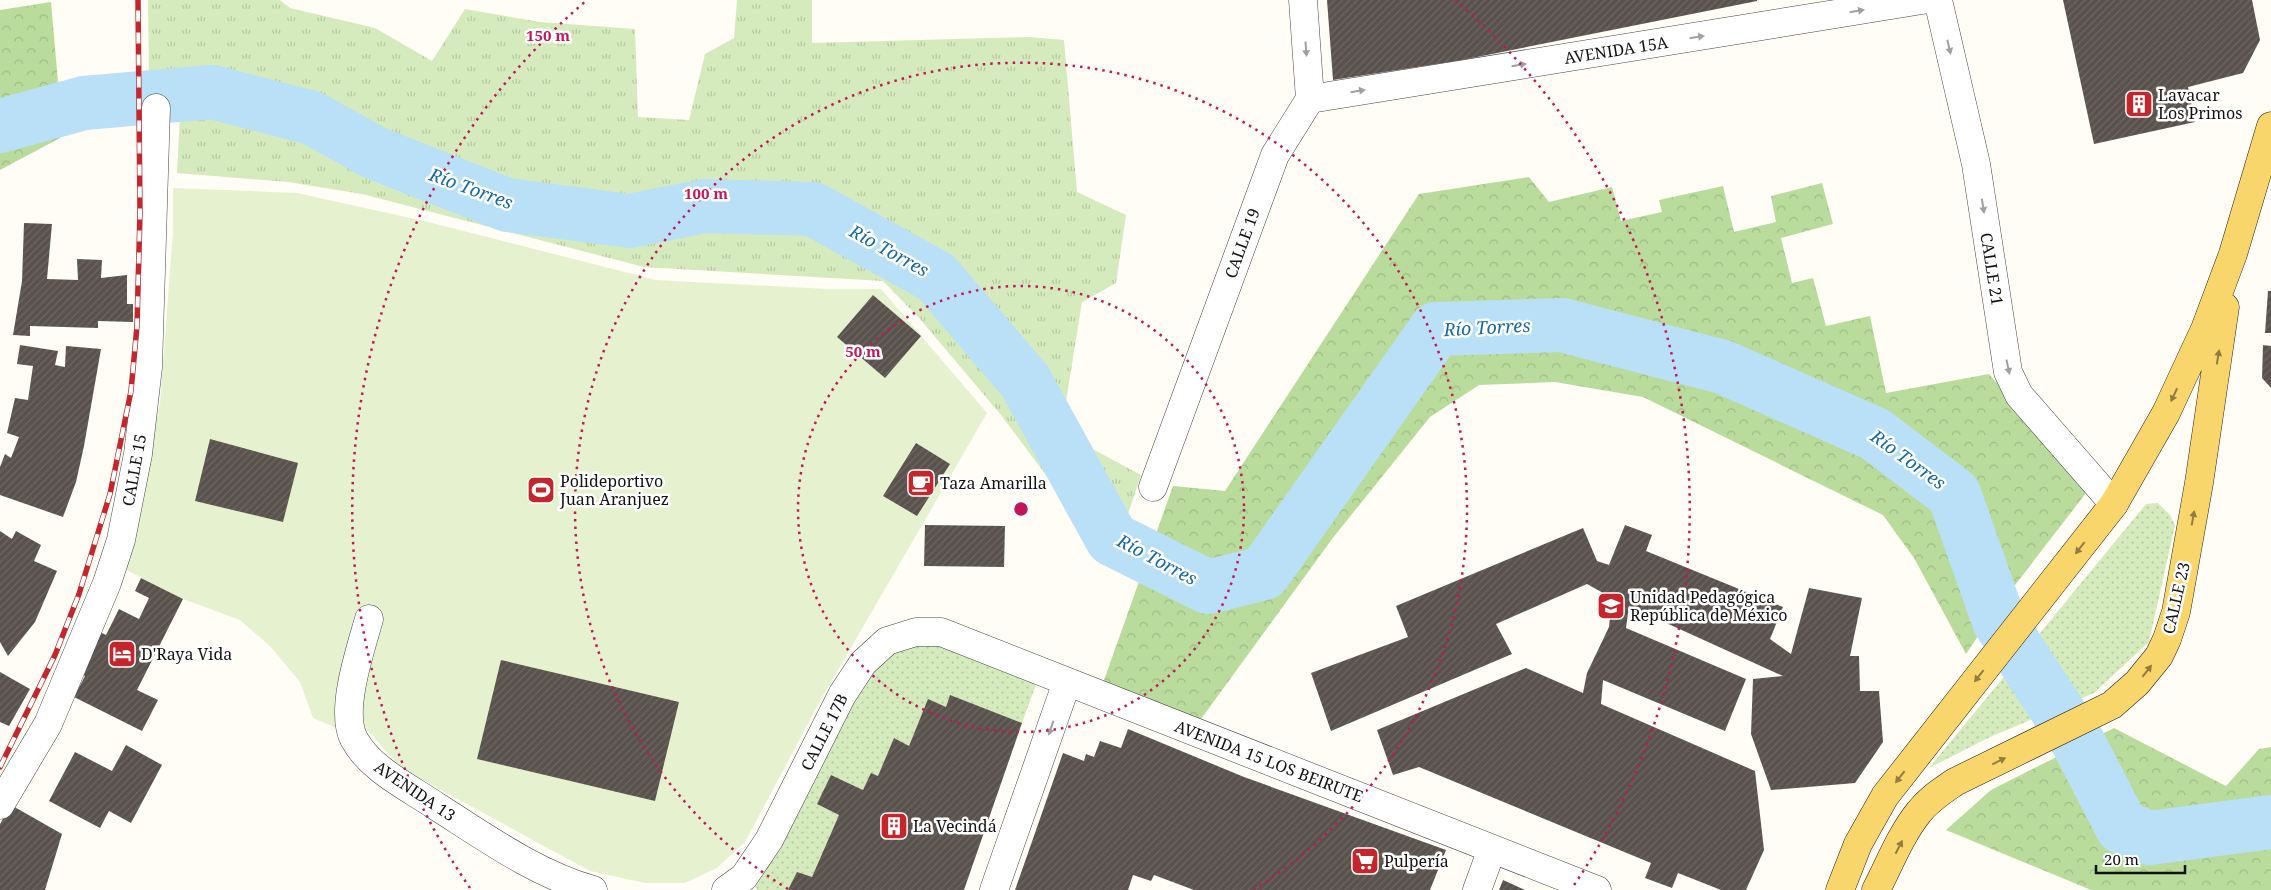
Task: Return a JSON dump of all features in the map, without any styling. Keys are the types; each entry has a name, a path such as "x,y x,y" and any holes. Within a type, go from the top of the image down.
{"main road":[{"name":"CALLE 23","path":"1840,890 1858,844 1885,796 2112,507 2166,413 2205,330 2234,254 2271,126"},
{"name":"CALLE 23","path":"1876,890 1919,812 1934,796 1955,782 2112,705 2137,683 2159,656 2168,639 2176,612 2199,483 2234,254"}],"street":[{"path":"1303,0 1310,99"},
{"name":"AVENIDA 15A","path":"1310,99 1922,0"},
{"name":"CALLE 21","path":"1938,0 1976,164 2008,372 2019,395 2112,507"},
{"name":"CALLE 19","path":"1153,487 1275,155 1310,99"},
{"name":"CALLE 15","path":"0,805 48,724 107,584 121,540 138,454 148,368 156,108"},
{"name":"AVENIDA 13","path":"368,620 353,676 349,716 353,738 370,761 485,838 544,870 593,890"},
{"name":"CALLE 17B","path":"735,884 768,840 842,695 863,663 887,641 916,632 941,632"},
{"name":"AVENIDA 15 LOS BEIRUTE","path":"941,632 1597,890"},
{"path":"994,890 1067,682"},
{"path":"1477,890 1492,849"}],"green space":[{"path":"148,0 280,0 290,8 375,28 432,61 465,9 540,22 635,29 638,117 689,120 705,54 734,38 737,0 812,0 812,43 1029,37 1064,40 1077,192 1126,215 1116,283 1082,302 1061,432 1141,475 1117,547 1090,534 1001,415 920,319 883,281 644,267 362,194 288,182 177,173 182,76 149,77"},
{"path":"51,2 60,105 60,138 0,170 0,10"},
{"path":"1529,177 1549,202 1612,187 1621,221 1662,212 1659,200 1723,186 1734,232 1776,222 1771,196 1822,183 1833,224 1781,238 1792,283 1813,278 1826,326 1870,316 1886,393 1989,374 2082,479 2086,493 1995,611 1966,654 1914,558 1883,515 1643,397 1555,382 1479,385 1430,417 1332,539 1201,719 1103,683 1173,486 1225,491 1419,194"},
{"name":"Polideportivo Juan Aranjuez","path":"173,188 297,193 424,221 656,280 827,289 881,289 987,413 820,701 745,842 717,868 685,883 645,883 590,871 402,769 362,724 344,731 313,718 300,682 271,647 240,620 183,599 119,566 160,404 173,231"},
{"path":"2158,503 2170,515 2175,525 2149,642 2094,693 1990,737 1929,768 2146,504"},
{"path":"940,640 1039,676 1022,723 950,696 946,707 928,700 909,746 894,739 878,776 871,774 863,790 831,775 818,804 839,815 812,877 788,890 756,890 757,888 748,884 864,677 890,649"},
{"path":"2114,728 2226,786 2259,749 2271,747 2271,890 2091,890 1946,830 1991,790"}],"building":[{"path":"1327,0 1757,1 1462,60 1333,80"},
{"path":"2063,0 2252,0 2260,40 2243,73 2188,87 2195,122 2094,144"},
{"path":"24,223 52,224 47,279 78,280 77,259 102,260 101,278 127,275 127,304 133,304 133,322 98,321 98,328 30,326 30,336 13,335 22,281"},
{"path":"2268,291 2271,291 2271,333 2265,333"},
{"path":"873,295 921,336 885,378 837,337"},
{"path":"20,345 58,351 55,365 65,367 66,346 101,349 76,482 63,517 0,495 0,467 5,454 11,458 19,437 7,433 15,398 28,400 33,366 17,364"},
{"path":"2263,345 2271,346 2271,388 2262,378"},
{"path":"210,439 298,463 283,522 195,501"},
{"path":"916,443 950,464 917,516 883,496"},
{"path":"925,525 1005,526 1004,567 924,566"},
{"path":"1625,525 1652,535 1646,551 1783,607 1770,639 1791,654 1809,588 1862,598 1850,656 1859,656 1860,691 1879,691 1883,742 1855,783 1771,790 1751,734 1753,679 1783,676 1629,606 1626,628 1746,679 1725,731 1603,680 1601,704 1755,771 1764,850 1746,890 1721,890 1678,873 1672,888 1645,878 1651,863 1419,767 1393,775 1377,730 1526,668 1583,693 1587,673 1609,627 1612,598 1587,584 1496,624 1512,654 1331,731 1311,673 1408,637 1396,606 1583,528 1597,561 1609,565"},
{"path":"0,531 12,539 16,531 41,545 34,561 57,571 35,622 8,656 0,642"},
{"name":"D'Raya Vida","path":"141,578 183,599 137,690 158,700 142,731 74,697 85,676 80,672 100,632 106,635 119,609 139,619 149,598 135,591"},
{"path":"501,660 679,702 655,801 477,759"},
{"path":"0,672 30,689 9,726 0,722"},
{"path":"950,695 1022,723 964,890 788,890 797,872 812,877 839,815 817,804 831,775 863,790 871,773 878,776 894,738 909,746 928,699 946,707"},
{"path":"1128,729 1244,777 1446,850 1430,890 1194,890 1154,875 1151,881 1133,875 1128,890 1015,890 1063,753 1084,761 1086,754 1094,757 1100,741 1121,748"},
{"path":"126,745 162,765 131,823 109,811 100,828 49,801 75,752 112,771"},
{"path":"11,805 62,834 45,890 0,890 0,824"},
{"path":"1503,880 1525,890 1499,890"}],"waterway":[{"name":"Río Torres","path":"0,126 84,103 212,92 312,118 375,153 507,205 629,221 705,206 813,209 936,277 1025,381 1112,539 1208,587 1264,573 1436,329 1562,325 1723,367 1875,434 1954,494 1999,621 2078,742 2122,827 2150,838 2271,822"}],"railway":[{"path":"0,767 55,655 79,594 110,494 131,391 137,326 140,213 138,0"}],"place":[{"name":"Lavacar Los Primos","path":"2139,104"},
{"name":"Taza Amarilla","path":"921,483"},
{"name":"Polideportivo Juan Aranjuez","path":"541,490"},
{"name":"Unidad Pedagógica República de México","path":"1611,606"},
{"name":"D'Raya Vida","path":"122,654"},
{"name":"La Vecindá","path":"894,826"},
{"name":"Pulpería","path":"1365,861"}]}
